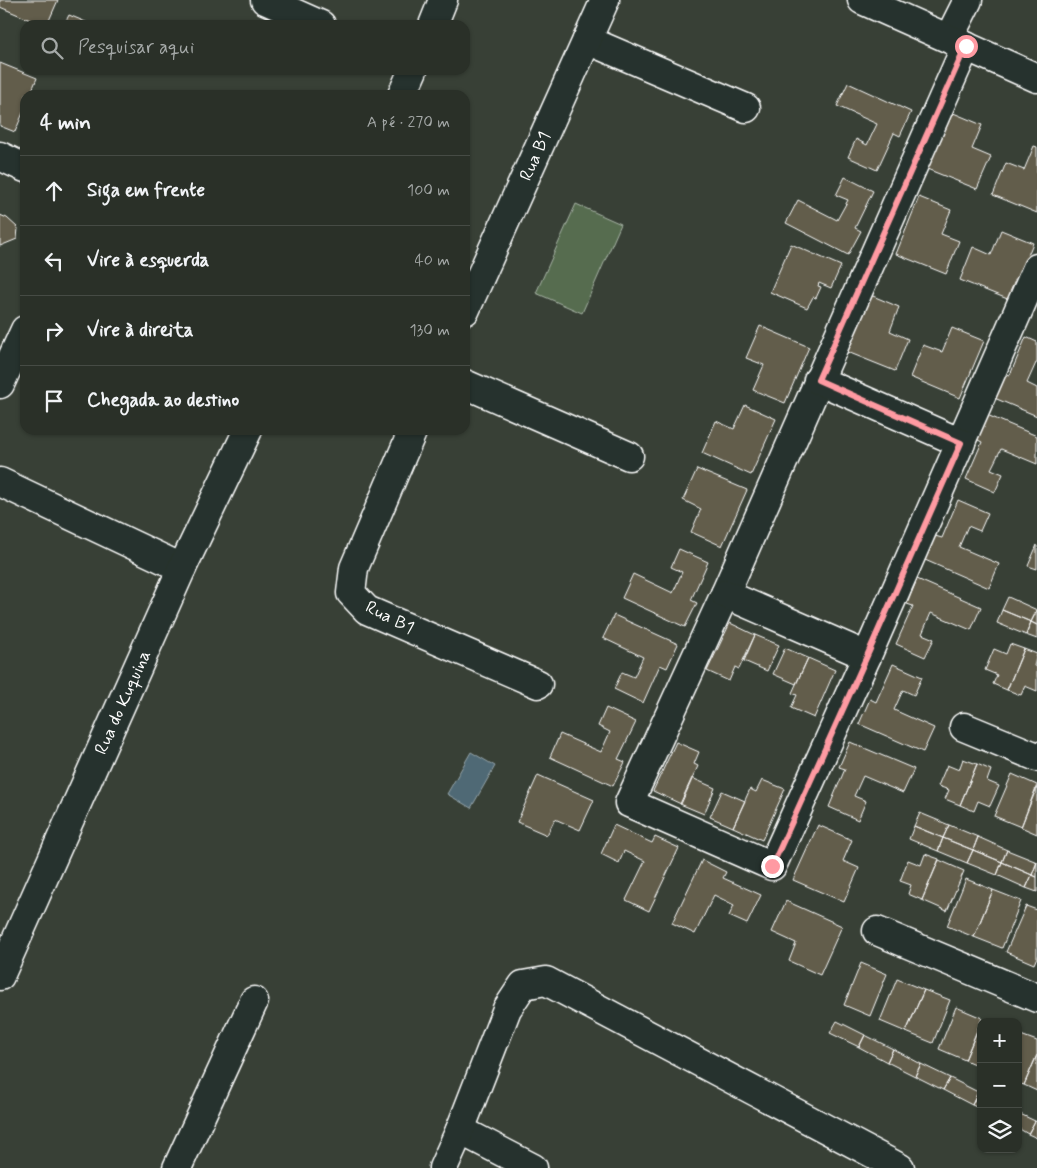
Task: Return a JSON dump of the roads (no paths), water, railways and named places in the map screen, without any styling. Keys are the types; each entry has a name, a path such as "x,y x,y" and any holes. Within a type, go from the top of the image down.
{"street":[{"path":"265,0 310,20"},
{"path":"435,20 443,0"},
{"name":"Rua B1","path":"470,300 605,0"},
{"path":"862,0 1037,78"},
{"path":"968,0 957,42 818,380 725,594 629,803 772,866 867,656 1037,268"},
{"path":"587,40 746,108"},
{"path":"404,90 411,75"},
{"path":"0,156 20,166"},
{"path":"0,384 20,341"},
{"path":"818,380 961,443"},
{"path":"470,386 629,456"},
{"name":"Rua do Kuquina","path":"0,976 182,568 246,435"},
{"name":"Rua B1","path":"411,435 354,568 351,592 367,610 538,684"},
{"path":"0,482 182,568"},
{"path":"725,594 867,656"},
{"path":"964,727 1037,757"},
{"path":"877,931 1037,998"},
{"path":"443,1168 460,1130 506,1009 523,985 546,981 900,1168"},
{"path":"177,1168 254,1001"},
{"path":"460,1130 533,1168"}],"water":[{"path":"471,752 495,766 471,808 447,794"}]}
